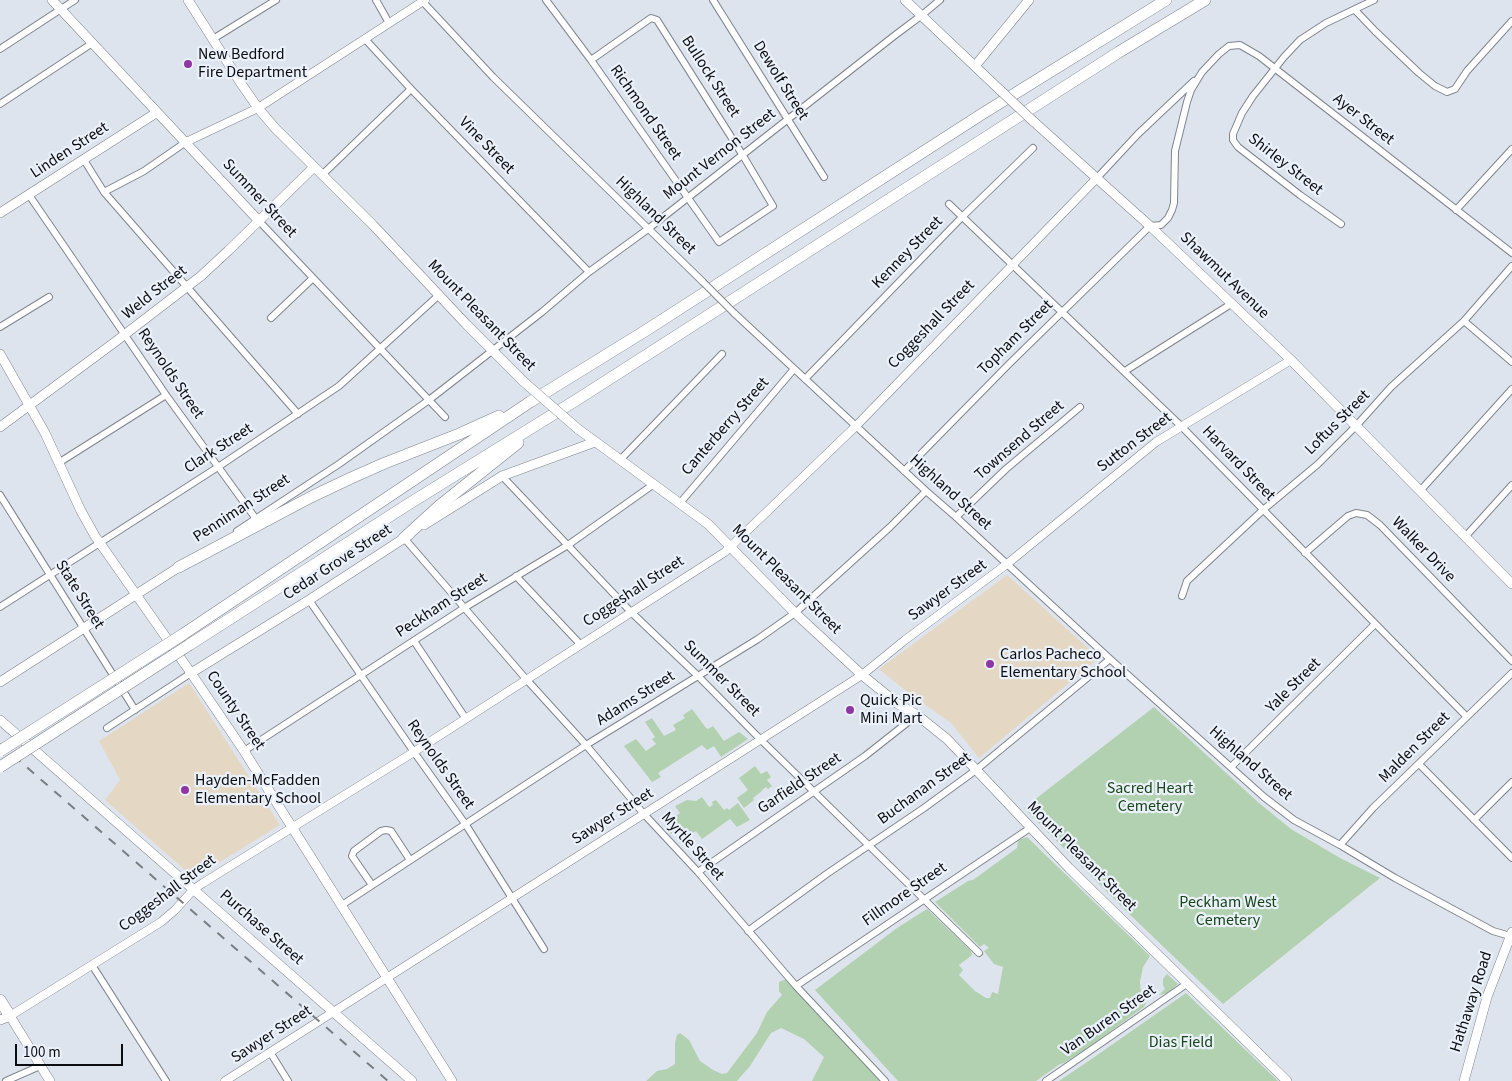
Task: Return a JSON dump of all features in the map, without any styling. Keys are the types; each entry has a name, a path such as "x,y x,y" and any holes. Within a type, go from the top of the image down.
{"highway":[{"path":"0,751 182,635 530,402 966,124 1166,0"},
{"path":"0,767 407,505 548,418 1127,47 1205,0"},
{"path":"179,567 350,478 459,434 530,402"},
{"path":"404,538 446,501 548,418"},
{"path":"0,743 56,715"},
{"path":"0,1000 5,1018"}],"main road":[{"name":"Summer Street","path":"52,0 259,221"},
{"name":"Mount Pleasant Street","path":"188,0 258,108 275,128 379,231 492,351 578,429 708,524 795,613 862,675 898,704 917,715 947,739 1030,828 1287,1081"},
{"name":"Shawmut Avenue","path":"905,0 1033,121 1150,226 1291,360 1512,584"},
{"path":"975,66 1029,0"},
{"name":"Linden Street","path":"2,209 84,160 156,113"},
{"name":"Weld Street","path":"0,427 126,334 220,260 314,167"},
{"name":"County Street","path":"0,354 30,404 60,462 84,516 100,544 244,751 452,1081"},
{"name":"Cedar Grove Street","path":"191,673 502,476 595,442"},
{"name":"Penniman Street","path":"0,682 179,567"},
{"name":"Purchase Street","path":"0,720 412,1081"},
{"name":"Hathaway Road","path":"1464,1081 1482,1011 1496,969 1511,934"},
{"path":"5,1018 50,1081"}],"street":[{"path":"0,48 75,0"},
{"path":"213,39 276,0"},
{"path":"376,0 390,23"},
{"name":"Richmond Street","path":"546,0 591,60 719,242"},
{"name":"Dewolf Street","path":"713,0 824,177"},
{"name":"Mount Vernon Street","path":"492,351 589,272 648,229 940,0"},
{"path":"1274,69 1308,33 1374,0"},
{"path":"104,192 138,174 186,142 258,108 424,1"},
{"name":"Highland Street","path":"424,1 494,77 734,313 1110,659 1281,811 1461,915 1493,931 1511,934"},
{"path":"1356,10 1380,36 1426,79 1444,91 1450,92 1455,89 1467,71 1512,21"},
{"name":"Bullock Street","path":"591,60 651,18 657,20 773,206 719,242"},
{"name":"Vine Street","path":"365,39 589,272"},
{"path":"0,104 92,44"},
{"name":"Ayer Street","path":"1197,78 1229,46 1234,45 1250,50 1512,253"},
{"name":"Shirley Street","path":"1274,69 1242,113 1233,134 1233,140 1238,147 1341,224"},
{"name":"Coggeshall Street","path":"5,1018 166,918 194,889 466,719 731,547 856,426 1144,128 1197,78"},
{"name":"Topham Street","path":"904,471 1061,312 1150,226 1161,225 1172,210 1177,139 1186,102 1197,78"},
{"path":"322,175 411,88"},
{"name":"Kenney Street","path":"805,379 962,217 1033,148"},
{"path":"1456,210 1512,149"},
{"path":"84,160 104,192 298,414"},
{"name":"Reynolds Street","path":"29,194 166,395 256,518"},
{"name":"Harvard Street","path":"949,204 1181,426 1466,716"},
{"name":"Summer Street","path":"259,221 445,417"},
{"name":"Loftus Street","path":"1182,596 1187,581 1264,510 1318,464 1391,388 1464,321 1512,266"},
{"path":"271,318 313,278"},
{"name":"Clark Street","path":"0,607 100,544 339,386 439,295"},
{"path":"0,327 49,297"},
{"path":"1125,371 1231,304"},
{"path":"1464,321 1512,362"},
{"name":"Penniman Street","path":"179,567 339,464 429,400 492,351"},
{"path":"621,459 722,354"},
{"name":"Sutton Street","path":"1008,564 1156,442 1291,360"},
{"name":"Canterberry Street","path":"680,502 794,369"},
{"path":"1420,491 1512,389"},
{"path":"60,462 166,395"},
{"name":"Townsend Street","path":"956,517 1006,469 1080,407"},
{"name":"Summer Street","path":"502,476 631,612 980,953"},
{"name":"Peckham Street","path":"244,751 464,608 568,545 654,484"},
{"path":"1465,537 1512,485"},
{"name":"Adams Street","path":"342,905 586,745 758,639 795,613 890,527 926,491"},
{"name":"State Street","path":"0,495 135,710"},
{"name":"Walker Drive","path":"1305,554 1348,516 1356,513 1367,514 1380,525 1512,661"},
{"name":"Myrtle Street","path":"404,538 796,986 885,1081"},
{"name":"Sawyer Street","path":"225,1081 862,675 905,640 1008,564"},
{"path":"516,576 580,644"},
{"name":"Reynolds Street","path":"309,600 466,825 544,949"},
{"name":"Yale Street","path":"1231,767 1375,624"},
{"path":"414,641 466,719"},
{"name":"Buchanan Street","path":"748,931 976,770 1110,659"},
{"name":"Cedar Grove Street","path":"107,728 191,673"},
{"name":"Malden Street","path":"1340,845 1373,808 1512,673"},
{"name":"Garfield Street","path":"698,872 865,756 917,715"},
{"path":"1419,764 1512,858"},
{"path":"1474,820 1512,782"},
{"name":"Fillmore Street","path":"796,986 1030,828"},
{"path":"372,885 352,856 354,851 381,831 391,831 410,860"},
{"path":"92,965 166,1081"},
{"name":"Van Buren Street","path":"1046,1081 1188,983"},
{"path":"270,1052 288,1081"},
{"path":"6,1081 40,1066"}],"shaded area":[{"name":"Carlos Pacheco Elementary School","path":"1007,575 1099,658 979,758 951,723 911,695 879,669"},
{"name":"Hayden-McFadden Elementary School","path":"189,683 280,825 194,878 105,800 120,780 99,741"}],"green space":[{"path":"1154,707 1259,803 1291,829 1340,858 1380,878 1223,1004 1121,906 1024,808"},
{"path":"692,709 706,728 708,729 713,726 724,741 739,732 748,739 721,757 714,746 707,750 702,745 658,773 661,777 652,782 624,746 636,739 646,751 656,744 652,739 655,737 645,722 652,718 664,736 676,730 673,725 685,718 683,715"},
{"path":"755,766 761,774 767,771 771,777 767,780 772,786 762,790 744,808 737,798 748,790 739,778"},
{"path":"702,797 709,807 716,800 724,810 727,808 729,810 738,803 750,820 737,827 730,819 702,839 696,831 687,837 680,828 671,834 664,825 680,813 675,806 687,800 696,801"},
{"path":"1027,837 1150,956 1143,967 1140,982 1141,995 1146,1003 1144,1007 1082,1052 1060,1064 1036,1081 898,1081 815,990 897,928 927,909 971,951 972,955 959,965 963,970 959,975 975,991 986,998 990,998 992,992 998,994 1003,967 994,964 984,951 989,948 984,944 980,947 935,902 968,881 973,880 1017,848 1018,840"},
{"path":"1167,974 1178,984 1168,993 1159,995 1165,989 1163,979"},
{"path":"786,979 880,1081 812,1081 824,1057 804,1039 781,1028 771,1033 750,1066 737,1081 646,1081 657,1071 667,1069 675,1064 675,1043 677,1035 680,1033 689,1040 700,1061 722,1074 727,1073 757,1033 767,1012 782,995 779,991 779,982"},
{"name":"Dias Field","path":"1186,993 1278,1081 1059,1081 1093,1058"}],"railway":[{"path":"0,744 388,1081"}],"place":[{"name":"New Bedford Fire Department","path":"188,64"},
{"name":"Carlos Pacheco Elementary School","path":"990,664"},
{"name":"Quick Pic Mini Mart","path":"850,710"},
{"name":"Hayden-McFadden Elementary School","path":"185,790"}],"park label":[{"name":"Sacred Heart Cemetery","path":"1150,798"},
{"name":"Peckham West Cemetery","path":"1228,912"}]}
